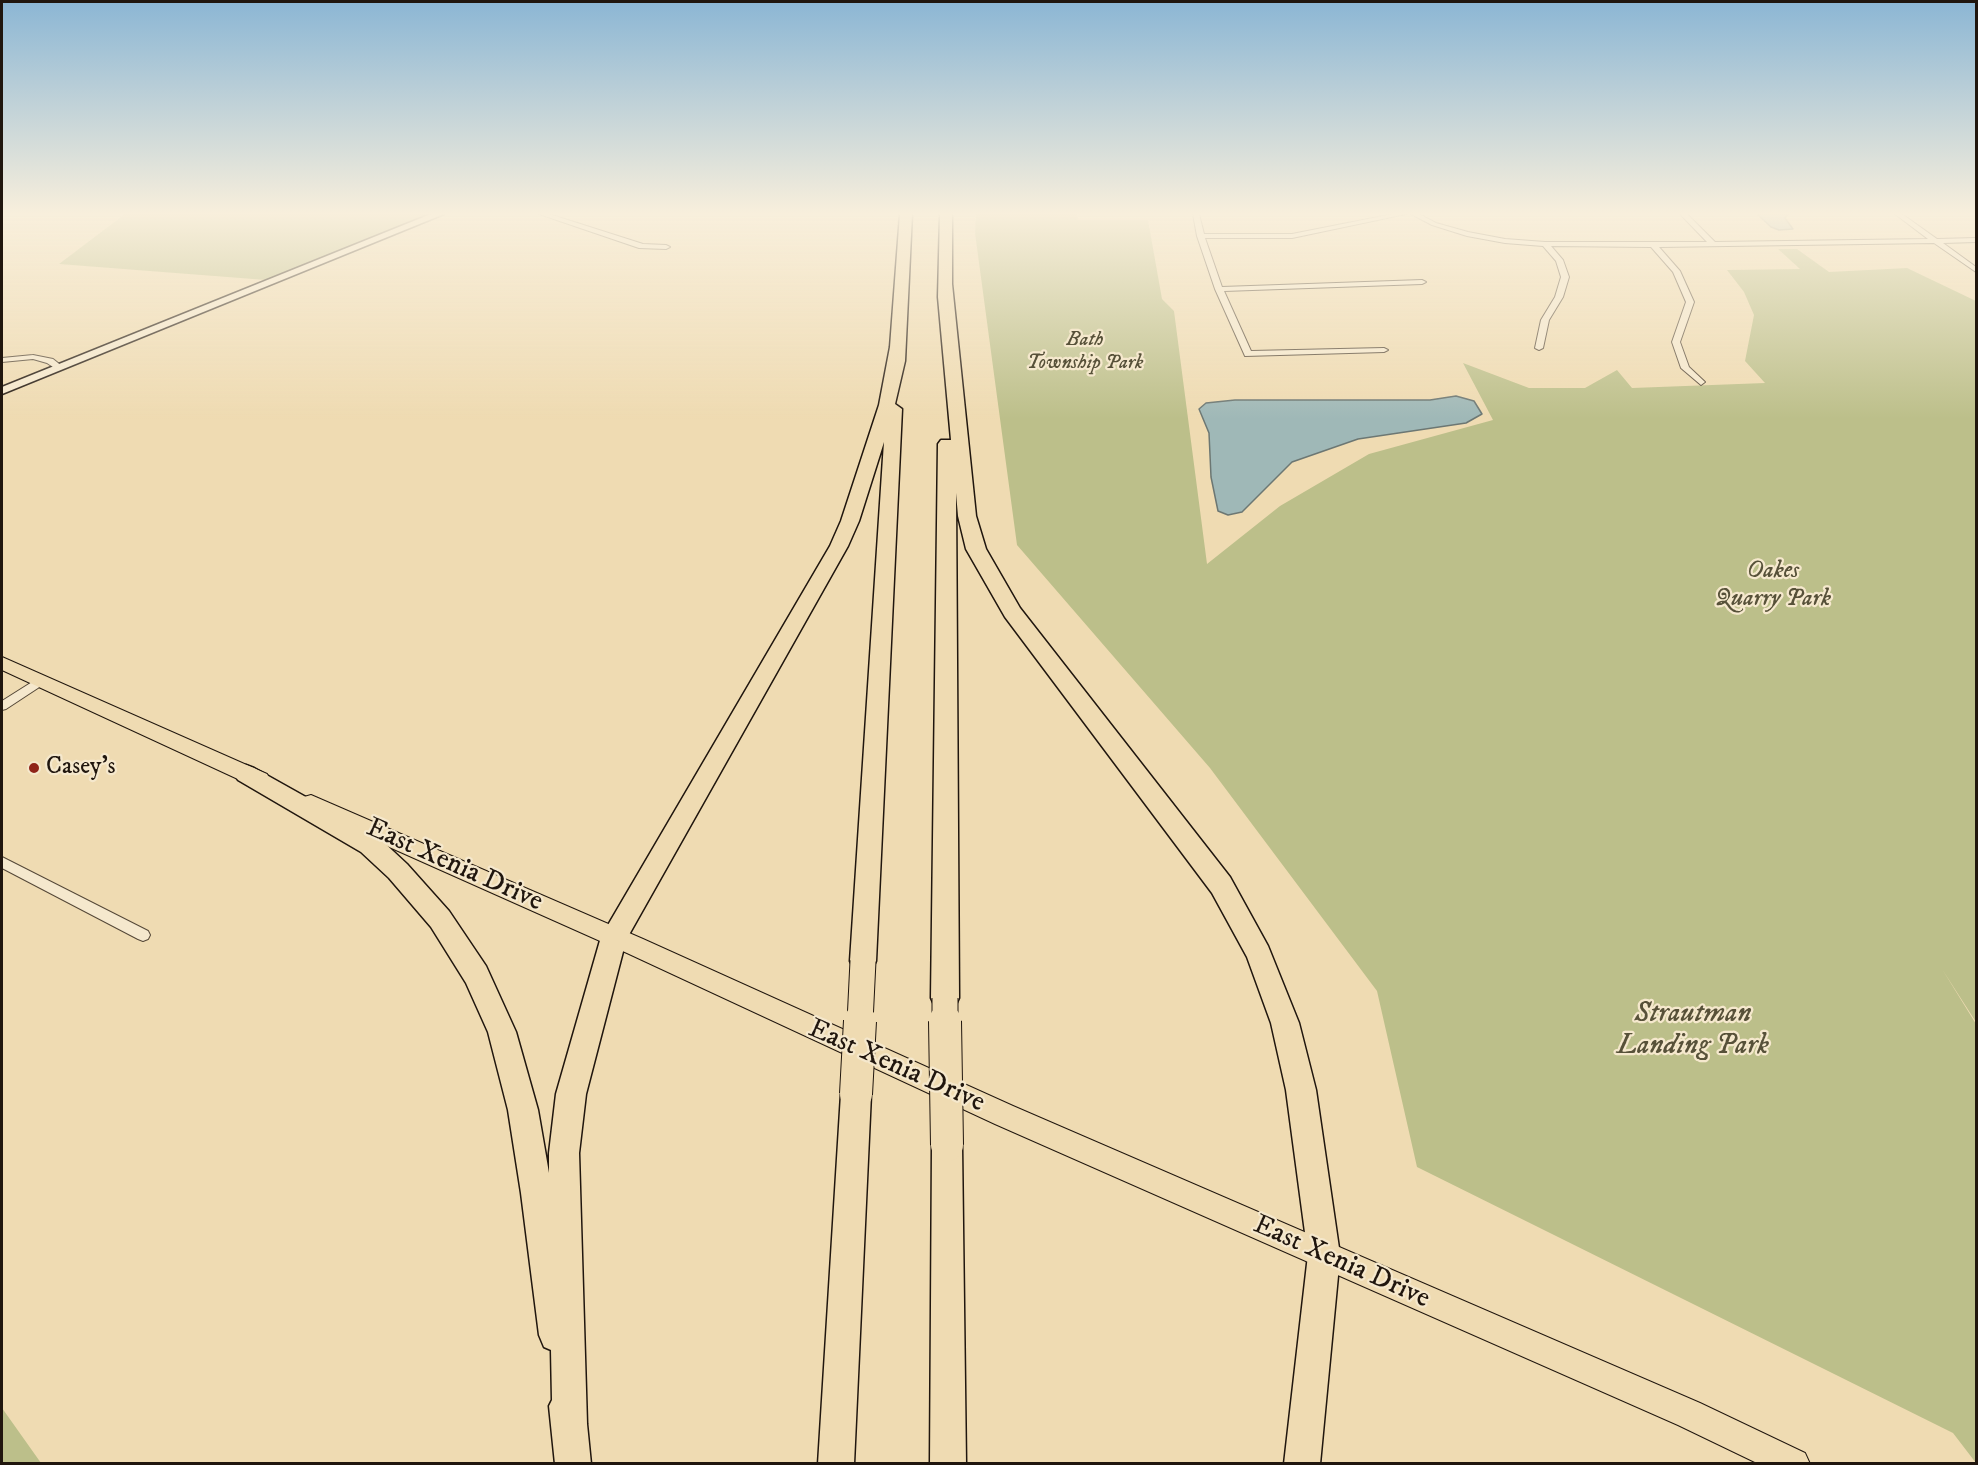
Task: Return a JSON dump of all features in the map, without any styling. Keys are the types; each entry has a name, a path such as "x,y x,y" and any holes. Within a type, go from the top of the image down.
{"highway":[{"path":"836,1464 902,282"},
{"path":"945,282 948,495 945,998 948,1464"},
{"path":"945,282 967,516 975,549 1012,612 1221,885 1259,954 1273,988 1295,1061 1323,1255 1302,1464"},
{"path":"573,1464 564,1153 571,1094 584,1040 614,937 839,546 850,521 887,405 898,346"},
{"path":"246,774 369,845 398,871 440,919 459,946 490,1002 512,1064 523,1110 570,1421"}],"main road":[{"path":"2,391 269,282"},
{"name":"East Xenia Drive","path":"2,663 614,937 962,1096 1678,1410 1794,1464"}],"street":[{"path":"1217,282 1248,354 1384,350"},
{"path":"1219,289 1411,282"},
{"path":"1539,348 1545,320 1559,297 1563,282"},
{"path":"1681,282 1690,302 1676,342 1685,368 1701,382"},
{"path":"2,360 33,357 50,361 59,367"},
{"path":"2,706 40,681"},
{"path":"2,862 143,935"}],"green space":[{"path":"982,282 1159,282 1162,299 1174,311 1207,564 1280,506 1369,454 1493,420 1463,363 1529,388 1585,388 1617,370 1632,388 1765,383 1745,361 1754,315 1744,292 1737,282 1937,282 1976,301 1976,1022 1942,969 1976,1024 1976,1463 1953,1433 1417,1167 1377,991 1210,768 1017,545"},
{"path":"2,1408 41,1463 2,1463"}],"water":[{"path":"1456,396 1474,401 1482,414 1466,423 1358,439 1292,462 1242,512 1228,515 1218,511 1211,477 1209,433 1199,409 1206,403 1235,400 1430,400"}],"place":[{"name":"Casey’s","path":"34,768"}],"park label":[{"name":"Bath Township Park","path":"1085,352"},
{"name":"Oakes Quarry Park","path":"1773,586"},
{"name":"Strautman Landing Park","path":"1693,1031"}]}
